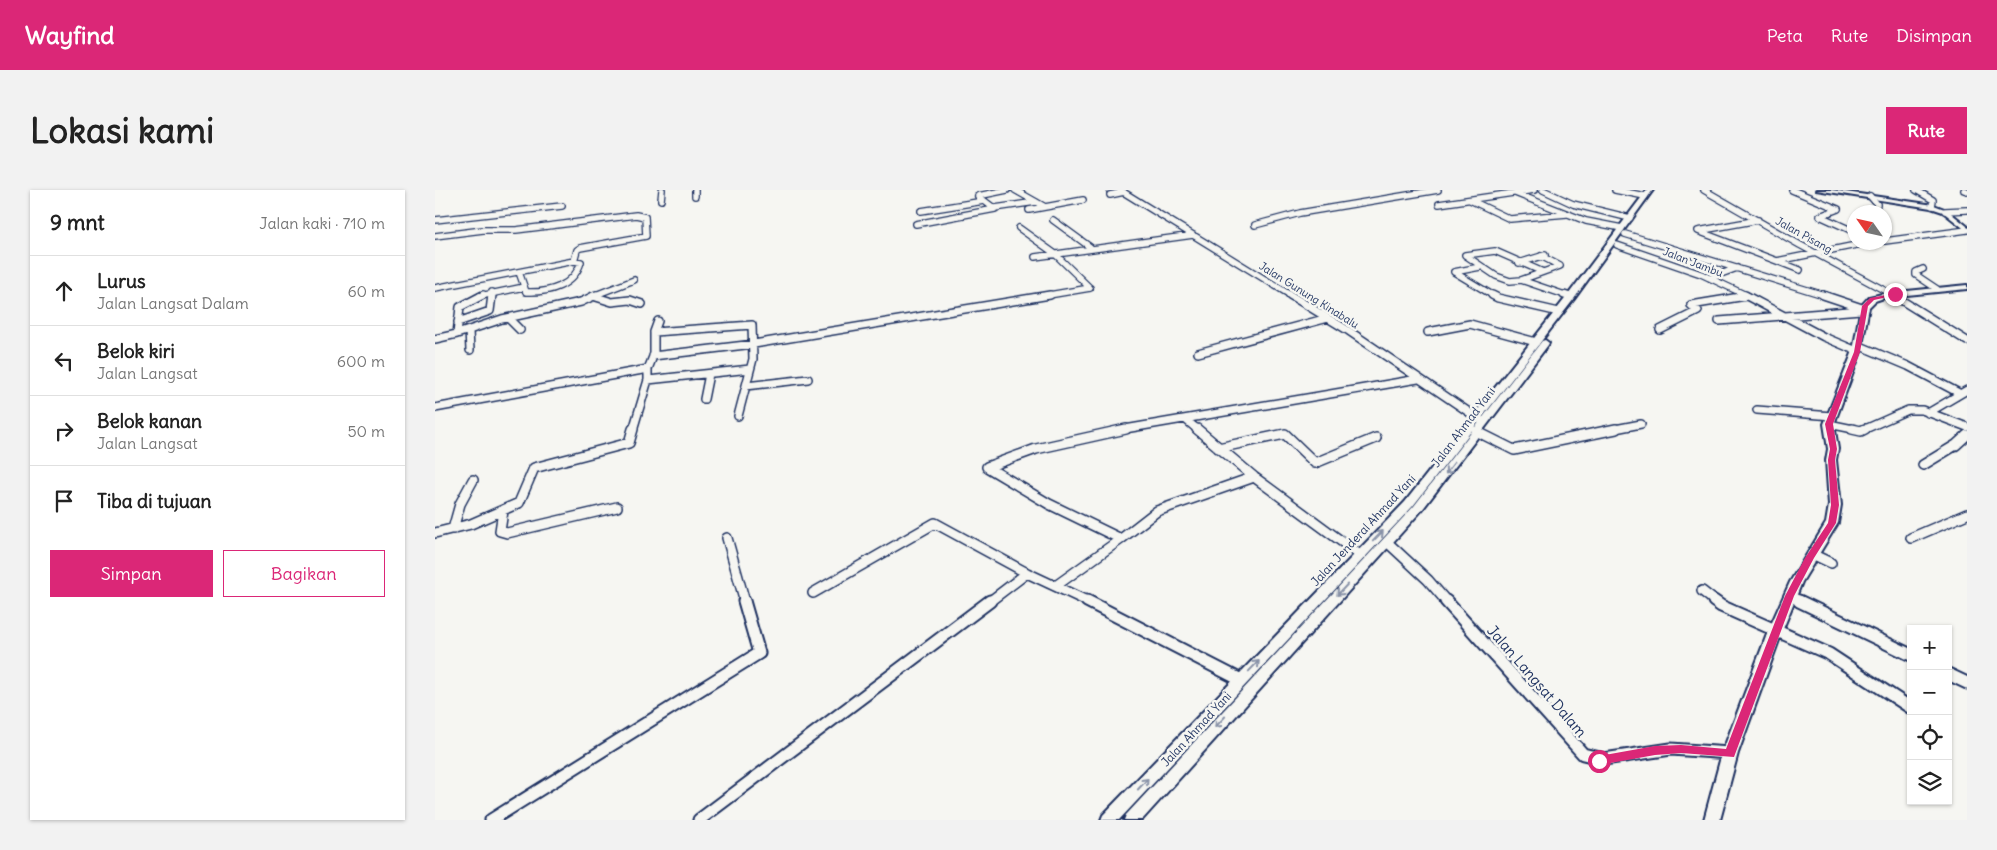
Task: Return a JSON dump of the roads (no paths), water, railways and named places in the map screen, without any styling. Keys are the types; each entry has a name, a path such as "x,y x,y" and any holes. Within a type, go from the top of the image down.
{"main road":[{"path":"1599,265 1617,245 1624,231 1656,190"},
{"path":"1819,190 1932,206 1945,211 1967,229"},
{"name":"Jalan Jenderal Ahmad Yani","path":"1109,820 1409,504 1479,424 1536,342 1559,312 1572,300 1624,231 1630,218 1648,193"},
{"path":"1712,820 1730,754 1776,629 1790,596 1812,554 1829,530 1834,513 1831,420 1857,348 1868,302 1872,299 1895,294 1967,287"},
{"name":"Jalan Ahmad Yani","path":"1135,816 1418,508 1572,300"},
{"path":"1124,804 1135,816"}],"street":[{"path":"661,200 662,190"},
{"path":"995,208 978,196 1007,190"},
{"path":"1015,190 1045,207"},
{"path":"1255,225 1300,213 1438,190"},
{"path":"1498,190 1508,194"},
{"path":"1439,204 1534,190"},
{"path":"1543,190 1573,204 1630,218"},
{"path":"1615,190 1648,193"},
{"name":"Jalan Pisang","path":"1704,190 1814,252 1895,294 1931,315 1967,341"},
{"path":"1792,190 1838,210 1819,216 1847,228"},
{"path":"1916,190 1933,200 1932,206"},
{"path":"1110,195 1122,191"},
{"name":"Jalan Gunung Kinabalu","path":"1122,191 1328,318 1418,379 1514,450 1641,424"},
{"path":"1515,193 1586,221 1624,231 1865,309"},
{"path":"1870,196 1877,205"},
{"path":"1029,210 1083,200"},
{"path":"1470,200 1510,219 1569,214"},
{"path":"932,221 919,210 984,201"},
{"path":"916,224 1036,202"},
{"path":"435,220 562,206"},
{"path":"1945,211 1967,210"},
{"path":"435,236 481,230 519,230 636,216 645,217 646,236 643,238 580,248 577,250 574,261"},
{"path":"1053,220 1091,247"},
{"path":"1758,220 1698,231 1800,270"},
{"path":"653,356 754,344 1090,288 1054,253 1019,228"},
{"path":"1892,240 1967,229"},
{"path":"1035,257 1091,247 1193,235"},
{"name":"Jalan Jambu","path":"1617,245 1710,278 1760,302 1784,317 1857,348"},
{"path":"1777,261 1847,246"},
{"path":"1543,272 1493,250 1465,255 1480,266 1503,278 1521,280 1572,300"},
{"path":"1519,263 1549,254"},
{"path":"1521,280 1560,265 1541,256"},
{"path":"435,288 574,261 581,262 580,270 562,286 529,293 523,287 519,272"},
{"path":"1480,266 1454,272 1498,298 1559,312"},
{"path":"1710,278 1737,268"},
{"path":"1923,269 1916,272 1916,275 1937,289"},
{"path":"435,339 469,331 508,318 571,305 634,280"},
{"path":"605,282 616,286"},
{"path":"457,334 461,306 479,296 492,292 523,287"},
{"path":"458,322 490,311 492,292"},
{"path":"593,296 612,302 630,300 642,304"},
{"path":"1660,330 1698,311 1691,305 1746,296"},
{"path":"1719,321 1865,309"},
{"path":"508,318 520,330"},
{"path":"1198,353 1328,318"},
{"path":"435,534 503,511 523,500 534,468 629,443 648,380 648,369 653,356 653,332 658,321"},
{"path":"653,332 751,324 753,327 754,344 750,369 738,416"},
{"path":"1428,332 1470,324 1536,342"},
{"path":"469,331 470,350"},
{"path":"1857,348 1908,366 1959,393"},
{"path":"435,408 648,369"},
{"path":"648,380 750,369"},
{"path":"704,399 709,374"},
{"path":"746,386 808,379"},
{"path":"1121,539 1049,504 987,466 1026,452 1073,440 1261,404 1418,379"},
{"path":"1928,413 1967,390"},
{"path":"1757,410 1831,420 1861,431 1908,410 1922,410 1967,427"},
{"path":"1185,419 1254,477 1360,555"},
{"path":"1218,448 1285,434 1315,464 1376,438"},
{"path":"1923,465 1967,436"},
{"path":"1057,585 1163,508 1254,477"},
{"path":"453,529 459,504 473,480"},
{"path":"503,511 500,531 503,533 617,507"},
{"path":"1911,538 1967,514"},
{"path":"813,593 935,523 1027,572 1057,585 1241,680"},
{"path":"491,820 759,653 727,538"},
{"name":"Jalan Langsat Dalam","path":"1387,542 1428,580 1583,754 1599,761 1675,749 1730,754"},
{"path":"1812,554 1831,563"},
{"path":"699,820 987,605 1027,572"},
{"path":"1702,591 1721,606 1829,654 1907,705"},
{"path":"1790,596 1907,653"},
{"path":"1952,676 1967,683"}]}
